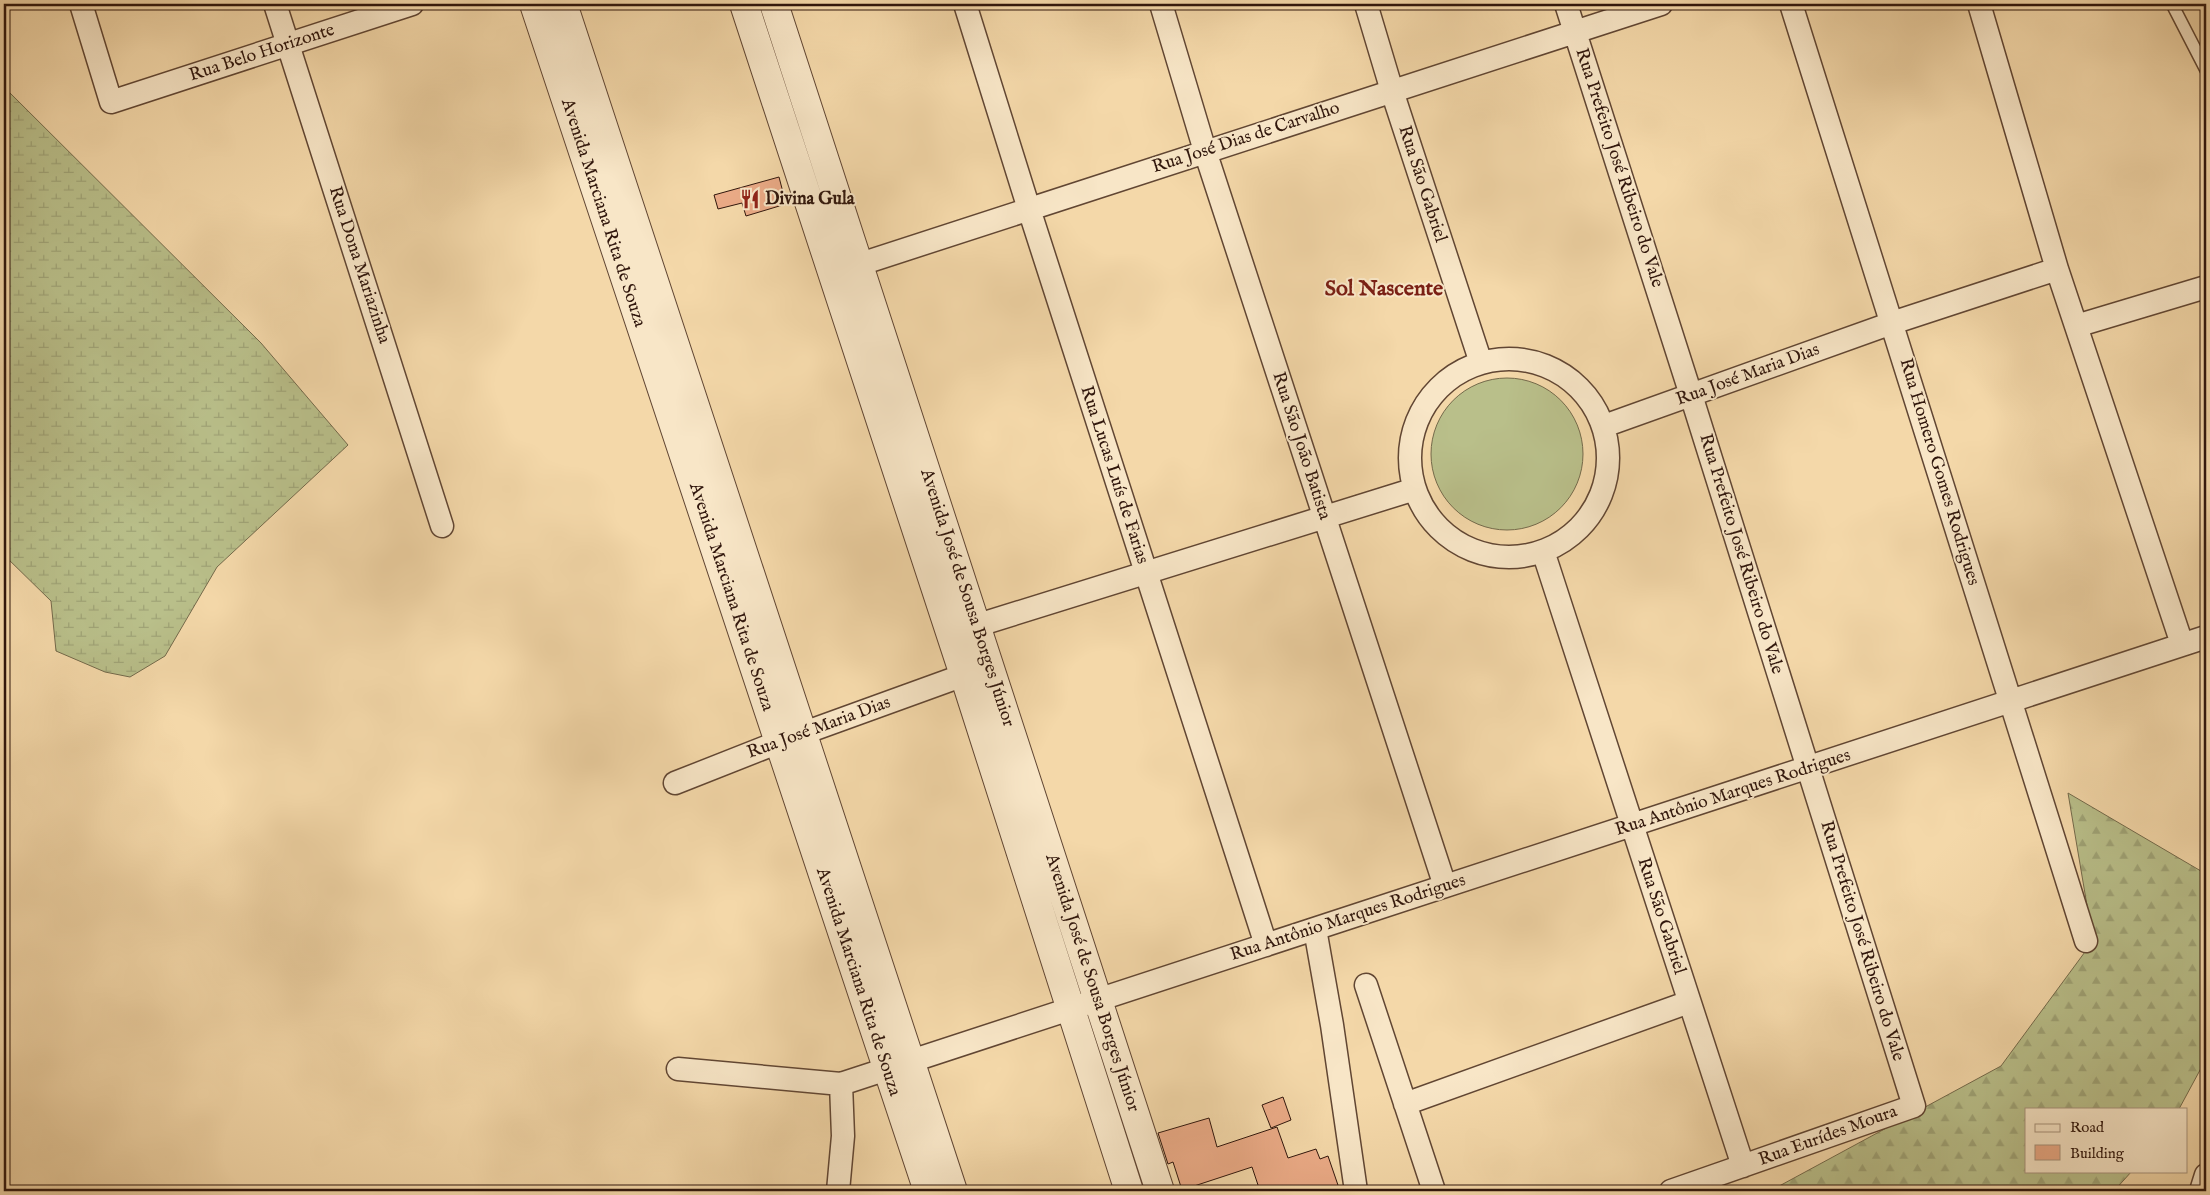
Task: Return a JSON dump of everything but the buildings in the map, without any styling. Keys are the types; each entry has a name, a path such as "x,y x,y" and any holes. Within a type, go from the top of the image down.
{"street":[{"name":"Rua Belo Horizonte","path":"81,4 111,102 412,4"},
{"name":"Rua Dona Mariazinha","path":"275,4 442,526"},
{"name":"Avenida Marciana Rita de Souza","path":"534,4 791,737"},
{"name":"Avenida Marciana Rita de Souza","path":"563,4 791,737 899,1065 953,1191"},
{"name":"Avenida José de Sousa Borges Júnior","path":"744,4 949,635 964,675 1129,1191"},
{"name":"Avenida José de Sousa Borges Júnior","path":"774,4 1160,1191"},
{"name":"Rua Lucas Luís de Farias","path":"965,4 1266,945"},
{"name":"Rua São João Batista","path":"1161,4 1205,151 1445,886"},
{"name":"Rua São Gabriel","path":"1366,4 1392,91 1482,363"},
{"name":"Rua Prefeito José Ribeiro do Vale","path":"1566,4 1914,1106"},
{"name":"Rua José Dias de Carvalho","path":"832,273 1661,4"},
{"name":"Rua Homero Gomes Rodrigues","path":"1791,4 2086,941"},
{"path":"1979,4 2057,269 2182,644"},
{"name":"Rua José Maria Dias","path":"1604,426 1892,323 2057,269"},
{"path":"2076,326 2206,287"},
{"path":"1511,359 1542,364 1568,378 1590,400 1604,426 1609,456 1605,487 1591,515 1570,537 1543,551 1511,557 1480,553 1452,539 1429,517 1414,489 1410,458 1415,426 1430,398 1453,376 1482,363 1511,359"},
{"path":"949,635 1414,489"},
{"name":"Rua São Gabriel","path":"1543,551 1742,1166"},
{"name":"Rua Antônio Marques Rodrigues","path":"678,1069 841,1084 2011,702 2206,636"},
{"name":"Rua José Maria Dias","path":"675,783 791,737 964,675"},
{"path":"1315,929 1332,1025 1356,1191"},
{"path":"1366,985 1434,1191"},
{"path":"1405,1104 1689,1002"},
{"name":"Avenida Marciana Rita de Souza","path":"899,1065 928,1191"},
{"path":"838,1191 843,1136 841,1084"},
{"name":"Rua Eurídes Moura","path":"1671,1191 1914,1106"},
{"path":"2201,1191 2206,1176"}],"lane":[{"path":"2172,4 2206,70"}],"green space":[{"path":"4,87 261,343 348,445 217,567 165,656 130,677 105,672 56,651 51,601 4,555"},
{"path":"1507,378 1522,379 1536,384 1561,400 1577,425 1582,439 1582,469 1577,483 1561,508 1536,524 1522,529 1507,530 1492,529 1478,524 1453,508 1437,483 1432,469 1431,454 1432,439 1437,425 1453,400 1478,384 1492,379"},
{"path":"2068,793 2206,874 2206,1059 2180,1108 2025,1108 2025,1172 2131,1172 2114,1191 1770,1191 2001,1066 2093,941"}],"place":[{"name":"Divina Gula","path":"750,199"}],"district":[{"name":"Sol Nascente","path":"1384,289"}]}
